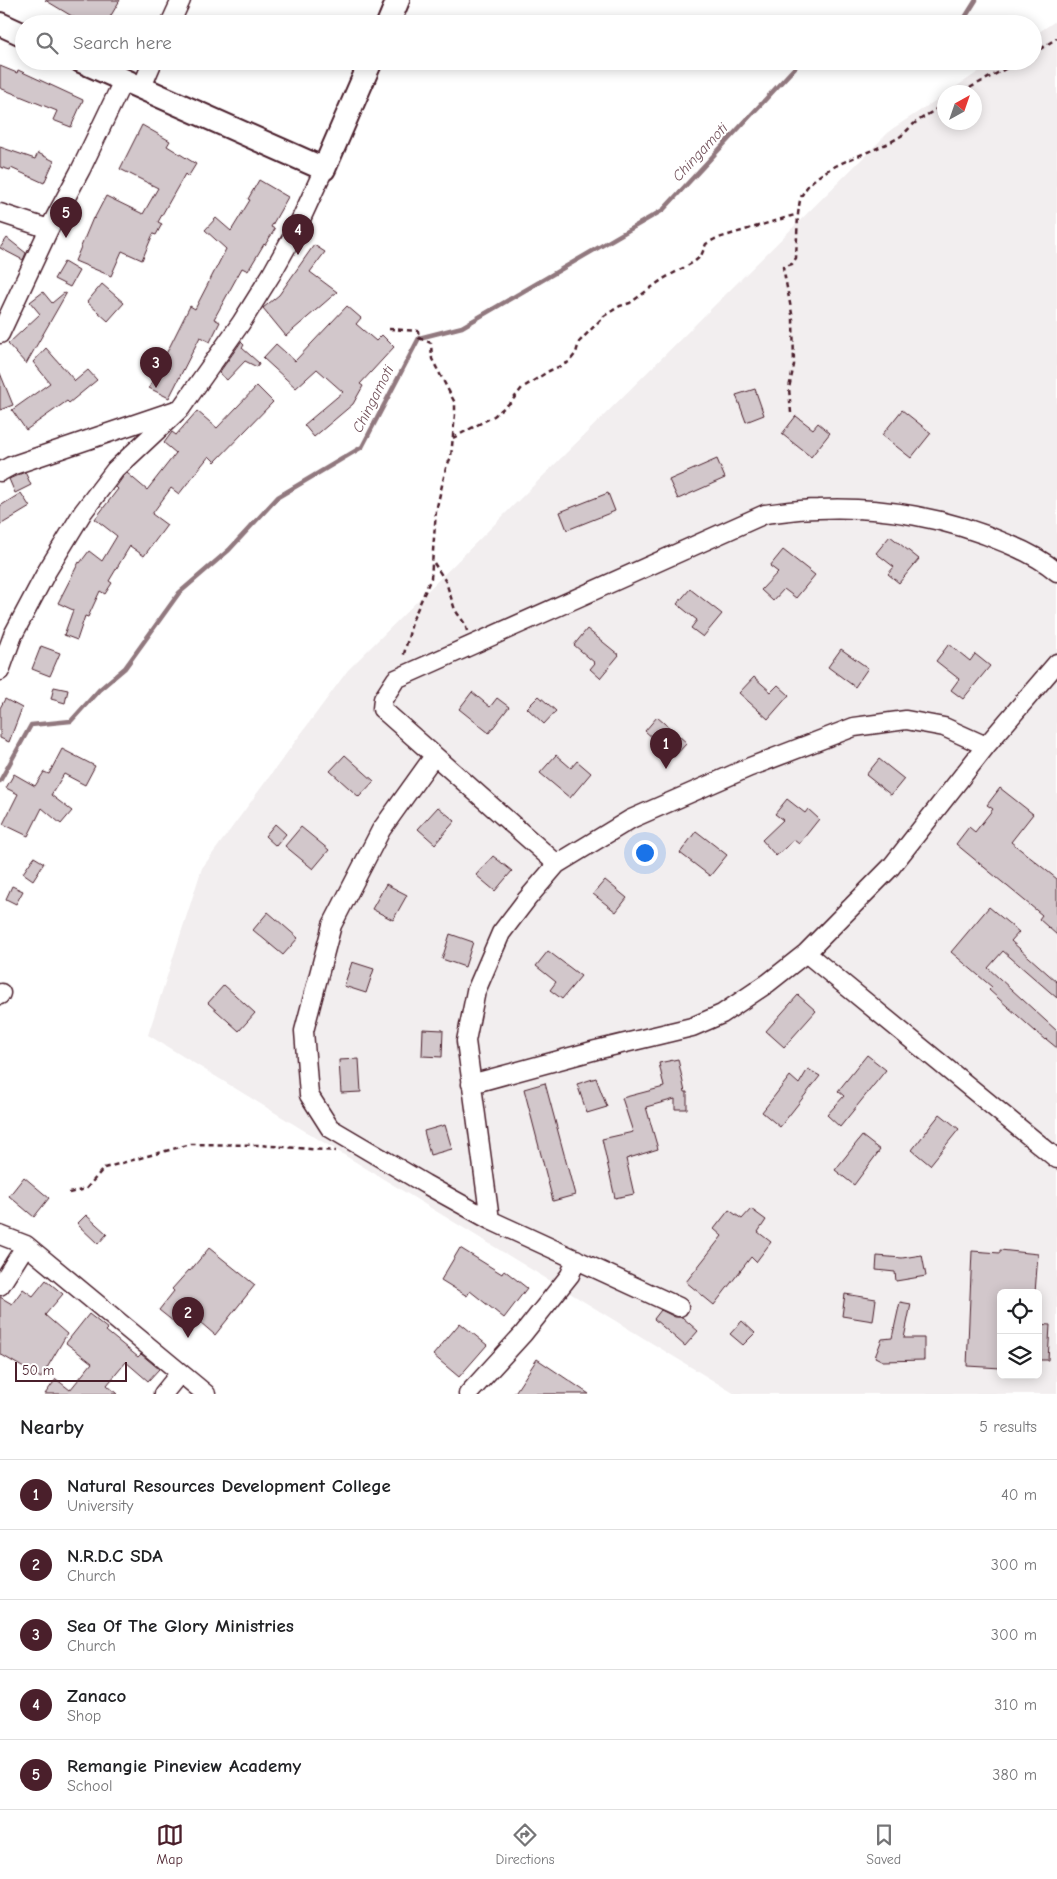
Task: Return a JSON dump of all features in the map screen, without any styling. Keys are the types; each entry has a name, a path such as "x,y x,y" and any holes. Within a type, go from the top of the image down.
{"main road":[{"path":"392,15 398,0"},
{"path":"0,24 15,31"},
{"path":"100,70 324,169 367,70"}],"street":[{"path":"174,15 181,0"},
{"path":"0,334 49,229 81,169 132,85 146,70"},
{"path":"0,671 13,634 47,571 83,512 115,470 181,408 241,323 295,232 324,169"},
{"path":"0,213 49,229"},
{"path":"0,472 11,466 181,408"},
{"path":"557,864 382,709 384,699 396,679 765,514 818,509 863,510 923,517 985,534 1025,552 1057,572"},
{"path":"471,1084 596,1050 692,1027 722,1014 768,983 806,953 891,867 986,746 1057,663"},
{"path":"490,1220 466,1041 476,991 501,933 557,864 630,819 750,767 854,728 906,720 944,727 986,746"},
{"path":"434,756 381,830 332,925 304,1031 309,1095 330,1128 490,1220 679,1306"},
{"path":"806,953 1057,1159"},
{"path":"0,1235 26,1245 206,1394"},
{"path":"0,1286 26,1245"},
{"path":"468,1394 523,1334 570,1275 576,1259"},
{"path":"163,1394 180,1373"}],"path":[{"path":"1042,48 1057,38"},
{"path":"975,85 1003,70"},
{"path":"791,413 789,388 794,365 793,319 783,267 792,264 796,258 798,214 801,197 804,191 824,173 847,160 901,136 914,124 937,109"},
{"path":"453,438 494,416 511,402 522,388 549,371 569,362 576,352 579,342 590,333 604,316 620,306 630,304 663,279 694,262 701,256 706,244 714,239 798,214"},
{"path":"389,329 418,331 419,338 431,343 432,359 455,403 451,457 446,468 436,511 431,578 412,619 404,656 396,679"},
{"path":"433,562 446,582 455,610 465,624 468,647"},
{"path":"69,1193 86,1189 104,1168 191,1144 259,1145 343,1151"}],"shaded area":[{"path":"1057,20 1057,1394 735,1394 148,1035 202,868 348,670 892,129 937,100 937,130 982,130 982,85 959,85 981,70 1042,70 1042,30"}],"building":[{"path":"45,0 120,0 111,15 70,15"},
{"path":"0,66 17,73 18,70 83,100 71,127 53,120 57,111 0,88"},
{"path":"142,125 170,141 167,146 196,164 188,177 185,174 158,222 162,224 156,235 153,234 142,260 122,251 111,276 75,261 93,218 106,196 143,214 158,188 120,169"},
{"path":"0,147 35,159 38,153 54,161 44,183 11,168 10,170 0,167"},
{"path":"259,180 288,197 271,227 275,229 248,271 242,268 214,319 220,322 210,342 200,337 169,398 149,388 190,306 195,309 226,249 205,230 216,218 231,231 250,200 248,199"},
{"path":"7,238 26,253 23,260 0,248"},
{"path":"314,245 325,252 310,272 337,292 286,336 263,308 279,295"},
{"path":"64,262 79,271 70,287 54,279"},
{"path":"102,284 124,303 108,321 87,302"},
{"path":"43,292 52,303 64,293 66,294 26,364 8,344 40,314 30,302"},
{"path":"347,306 361,318 356,324 376,341 382,335 394,347 360,384 363,386 353,404 314,437 304,425 343,392 317,369 296,388 263,358 276,344 295,361"},
{"path":"241,342 244,345 242,348 259,363 257,367 245,361 227,380 219,373"},
{"path":"46,348 75,381 88,370 97,380 69,403 67,401 26,430 12,410 50,383 33,362"},
{"path":"0,373 13,405 0,410"},
{"path":"257,386 273,402 215,462 209,456 179,494 171,488 152,514 167,525 144,556 130,546 109,581 112,583 105,594 100,591 88,617 85,616 77,640 64,635 73,610 58,603 79,562 89,551 102,561 117,536 95,519 118,489 116,487 123,477 127,473 147,490 176,453 164,443 172,432 176,435 197,411 217,428"},
{"path":"755,389 764,415 746,422 736,395"},
{"path":"902,410 931,433 911,458 882,435"},
{"path":"796,416 813,429 818,423 830,433 811,457 782,434"},
{"path":"717,459 725,478 678,499 669,480"},
{"path":"25,472 31,485 15,493 9,479"},
{"path":"21,493 30,507 0,525 0,506"},
{"path":"608,493 615,511 567,530 560,512"},
{"path":"890,536 919,559 899,583 888,574 894,567 876,553"},
{"path":"783,550 815,575 796,598 784,589 773,601 761,590 778,572 770,566"},
{"path":"690,589 722,614 703,637 691,628 697,620 677,604"},
{"path":"587,629 619,655 600,678 590,669 595,663 574,645"},
{"path":"949,644 970,661 975,654 990,666 963,699 951,690 959,679 936,661"},
{"path":"41,646 60,653 50,676 32,669"},
{"path":"841,649 868,668 855,687 828,667"},
{"path":"754,677 771,692 778,685 789,695 768,719 739,693"},
{"path":"54,687 68,690 65,703 51,699"},
{"path":"472,692 490,707 497,698 509,707 489,733 459,709"},
{"path":"539,696 556,711 544,724 527,708"},
{"path":"5,699 22,708 9,742 0,738 0,708"},
{"path":"657,717 687,743 674,757 645,731"},
{"path":"62,749 95,766 85,785 64,774 51,795 72,811 61,824 42,808 28,836 3,824 18,794 6,788 14,774 35,786 44,772 49,774"},
{"path":"345,755 374,781 359,797 330,771"},
{"path":"556,755 571,768 577,761 591,773 570,798 540,773"},
{"path":"879,759 904,779 891,795 866,775"},
{"path":"1000,788 1033,814 1011,842 1057,879 1057,935 1039,919 1042,915 956,844 969,827 975,832 993,809 987,805"},
{"path":"787,799 805,813 808,809 819,819 799,844 794,840 776,856 762,840 783,820 775,814"},
{"path":"438,807 455,821 435,844 418,829"},
{"path":"275,824 286,834 276,846 265,836"},
{"path":"301,827 329,850 313,869 285,846"},
{"path":"696,831 727,855 710,876 680,853"},
{"path":"493,856 512,871 495,891 476,875"},
{"path":"34,857 44,863 33,880 23,873"},
{"path":"605,880 627,898 616,912 593,894"},
{"path":"386,884 407,895 393,920 372,909"},
{"path":"12,886 23,891 16,904 6,899"},
{"path":"989,907 1019,932 1011,941 1057,982 1057,998 1003,951 988,968 1057,1031 1057,1048 1045,1040 989,990 992,987 951,952"},
{"path":"268,912 298,938 283,955 253,930"},
{"path":"450,934 473,942 465,967 442,959"},
{"path":"548,951 581,976 562,999 550,990 556,982 536,966"},
{"path":"352,962 374,969 366,993 344,986"},
{"path":"224,985 255,1013 239,1031 208,1003"},
{"path":"798,995 816,1011 784,1047 766,1031"},
{"path":"423,1029 443,1030 442,1057 422,1056"},
{"path":"867,1055 886,1070 840,1127 827,1115 844,1096 838,1091"},
{"path":"359,1059 361,1092 341,1093 339,1060"},
{"path":"678,1059 685,1092 687,1092 687,1109 675,1109 675,1099 646,1107 658,1149 626,1159 634,1194 615,1198 602,1139 633,1132 622,1098 664,1087 659,1063"},
{"path":"808,1069 820,1076 780,1127 762,1112 790,1076 799,1084"},
{"path":"596,1078 607,1107 587,1113 577,1084"},
{"path":"545,1083 575,1195 553,1201 524,1089"},
{"path":"940,1114 959,1129 930,1165 912,1150"},
{"path":"445,1125 452,1149 430,1155 424,1131"},
{"path":"862,1136 880,1150 854,1185 835,1170"},
{"path":"24,1177 49,1198 34,1217 9,1196"},
{"path":"751,1209 766,1220 758,1232 771,1242 756,1262 751,1257 714,1305 686,1282 722,1236 714,1229 729,1210 742,1219"},
{"path":"86,1215 107,1234 98,1244 77,1224"},
{"path":"209,1248 255,1285 215,1335 200,1322 189,1334 159,1310 174,1291 172,1289"},
{"path":"460,1248 502,1274 504,1270 527,1288 504,1318 470,1291 467,1296 441,1280"},
{"path":"1000,1250 1038,1254 1035,1289 997,1289 997,1368 967,1366 972,1251 1000,1253"},
{"path":"922,1255 926,1276 896,1281 895,1272 876,1270 877,1256 902,1258"},
{"path":"46,1280 63,1294 45,1315 67,1334 41,1378 0,1354 0,1297 12,1304 23,1289 33,1296"},
{"path":"845,1294 876,1299 873,1321 842,1316"},
{"path":"900,1302 911,1304 904,1338 924,1338 924,1360 883,1361 875,1357 882,1339 892,1338"},
{"path":"661,1310 675,1317 682,1317 698,1331 685,1346 654,1319"},
{"path":"89,1314 108,1329 106,1331 138,1357 141,1354 159,1369 148,1381 126,1362 107,1385 117,1394 45,1394 56,1379 70,1390 92,1363 66,1343"},
{"path":"742,1321 755,1333 743,1345 730,1334"},
{"path":"460,1323 487,1345 459,1377 433,1355"},
{"path":"1042,1324 1050,1325 1048,1360 1042,1360"},
{"path":"537,1359 589,1394 514,1394"}],"waterway":[{"name":"Chingamoti","path":"967,15 976,0"},
{"name":"Chingamoti","path":"0,781 31,725 71,721 99,690 125,668 179,593 229,550 278,497 362,447 419,338 462,327 663,210 793,70"}],"place":[{"name":"Remangie Pineview Academy","path":"66,238"},
{"name":"Zanaco","path":"298,255"},
{"name":"Sea Of The Glory Ministries","path":"156,388"},
{"name":"Natural Resources Development College","path":"666,769"},
{"name":"N.R.D.C SDA","path":"188,1338"}]}
